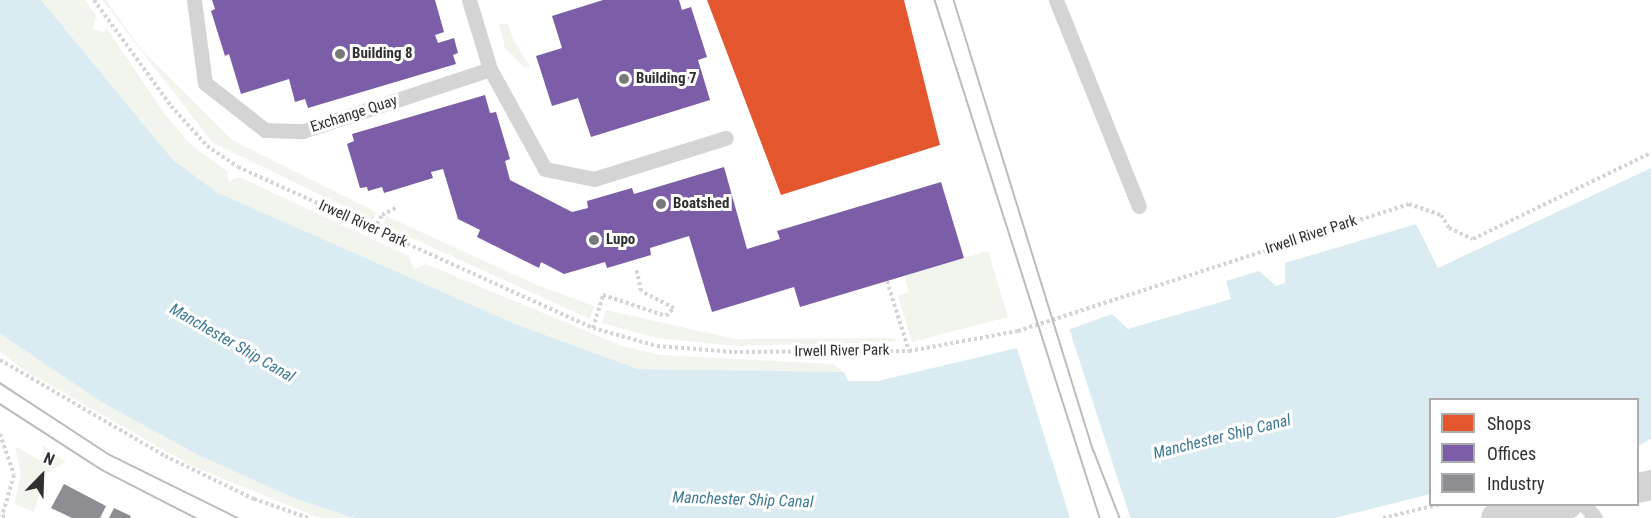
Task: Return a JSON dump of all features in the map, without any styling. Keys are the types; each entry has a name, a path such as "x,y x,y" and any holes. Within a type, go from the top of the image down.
{"street":[{"path":"1496,518 1558,506"}],"lane":[{"name":"Exchange Quay","path":"194,0 205,83 265,130 303,131 490,69"},
{"path":"469,0 490,69 545,169 594,179 726,138"},
{"path":"1056,0 1139,206"},
{"path":"1586,506 1595,518"}],"path":[{"name":"Irwell River Park","path":"94,0 171,106 207,146 238,167 593,328 657,346 734,352 909,351 1018,331 1409,204 1441,214 1449,228 1473,239 1651,153"},
{"path":"374,229 381,214 398,207"},
{"path":"593,328 603,296 666,316 674,308 641,291 636,268"},
{"path":"887,281 909,351"},
{"path":"0,360 165,456 254,500 309,518"},
{"path":"0,434 14,475 2,516 8,518"},
{"path":"1383,518 1433,506"}],"shaded area":[{"path":"41,0 85,0 96,16 93,29 102,32 107,29 164,113 191,145 227,171 229,181 239,177 409,256 414,269 426,264 622,346 661,355 833,364 844,372 638,369 515,324 304,234 218,193 173,160"},
{"path":"102,0 106,0 141,49 232,140 376,212 373,220 213,143"},
{"path":"499,24 508,24 513,39 530,66 525,68 505,48"},
{"path":"386,216 537,285 594,306 590,319 383,225"},
{"path":"988,251 1008,317 912,342 898,296 909,292 904,276"},
{"path":"606,310 735,339 895,338 896,342 735,346 656,338 602,323"},
{"path":"0,334 103,403 198,455 296,499 354,518 319,518 192,466 27,372 0,352"},
{"path":"43,445 66,462 45,474 34,512 14,504 21,475 15,446 43,462"}],"water":[{"name":"Manchester Ship Canal","path":"0,0 41,0 173,160 218,193 515,324 638,369 844,372 848,381 878,381 1021,347 1112,314 1128,329 1231,299 1226,281 1259,271 1276,286 1285,283 1285,263 1416,224 1438,268 1651,168 1651,439 1639,445 1639,398 1429,398 1429,494 1335,518 354,518 296,499 198,455 103,403 0,334"}],"pier":[{"path":"1068,325 1131,518 1070,518 1016,345"}],"building: Shops":[{"path":"707,0 904,0 940,145 781,195"}],"building: Offices":[{"name":"Building 8","path":"212,0 435,0 444,32 435,35 438,43 454,38 458,53 453,55 456,64 308,108 305,99 295,102 289,79 241,94 229,54 225,56 211,11 215,9"},
{"name":"Building 7","path":"603,0 679,0 682,10 691,7 707,57 698,60 710,100 591,137 578,98 552,106 536,56 562,48 552,16"},
{"name":"Boatshed","path":"485,95 490,113 496,112 510,159 505,161 510,180 572,212 588,208 587,201 632,188 634,194 724,167 747,249 780,239 777,231 941,182 964,258 800,307 794,287 712,312 689,236 650,248 651,255 607,268 605,262 564,274 541,262 539,268 477,237 480,230 458,219 443,169 431,172 433,178 384,193 382,187 368,191 367,187 360,188 347,144 354,141 352,134"}],"building: Industry":[{"path":"64,484 106,506 100,518 72,518 51,508"},
{"path":"114,508 131,516 130,518 109,518"}],"tram line":[{"path":"935,0 1100,518"},
{"path":"954,0 1094,451 1120,518"},
{"path":"0,383 110,455 238,518"},
{"path":"0,404 102,470 196,518"}],"place":[{"name":"Building 8","path":"340,54"},
{"name":"Building 7","path":"624,79"},
{"name":"Boatshed","path":"661,204"},
{"name":"Lupo","path":"594,240"}]}
